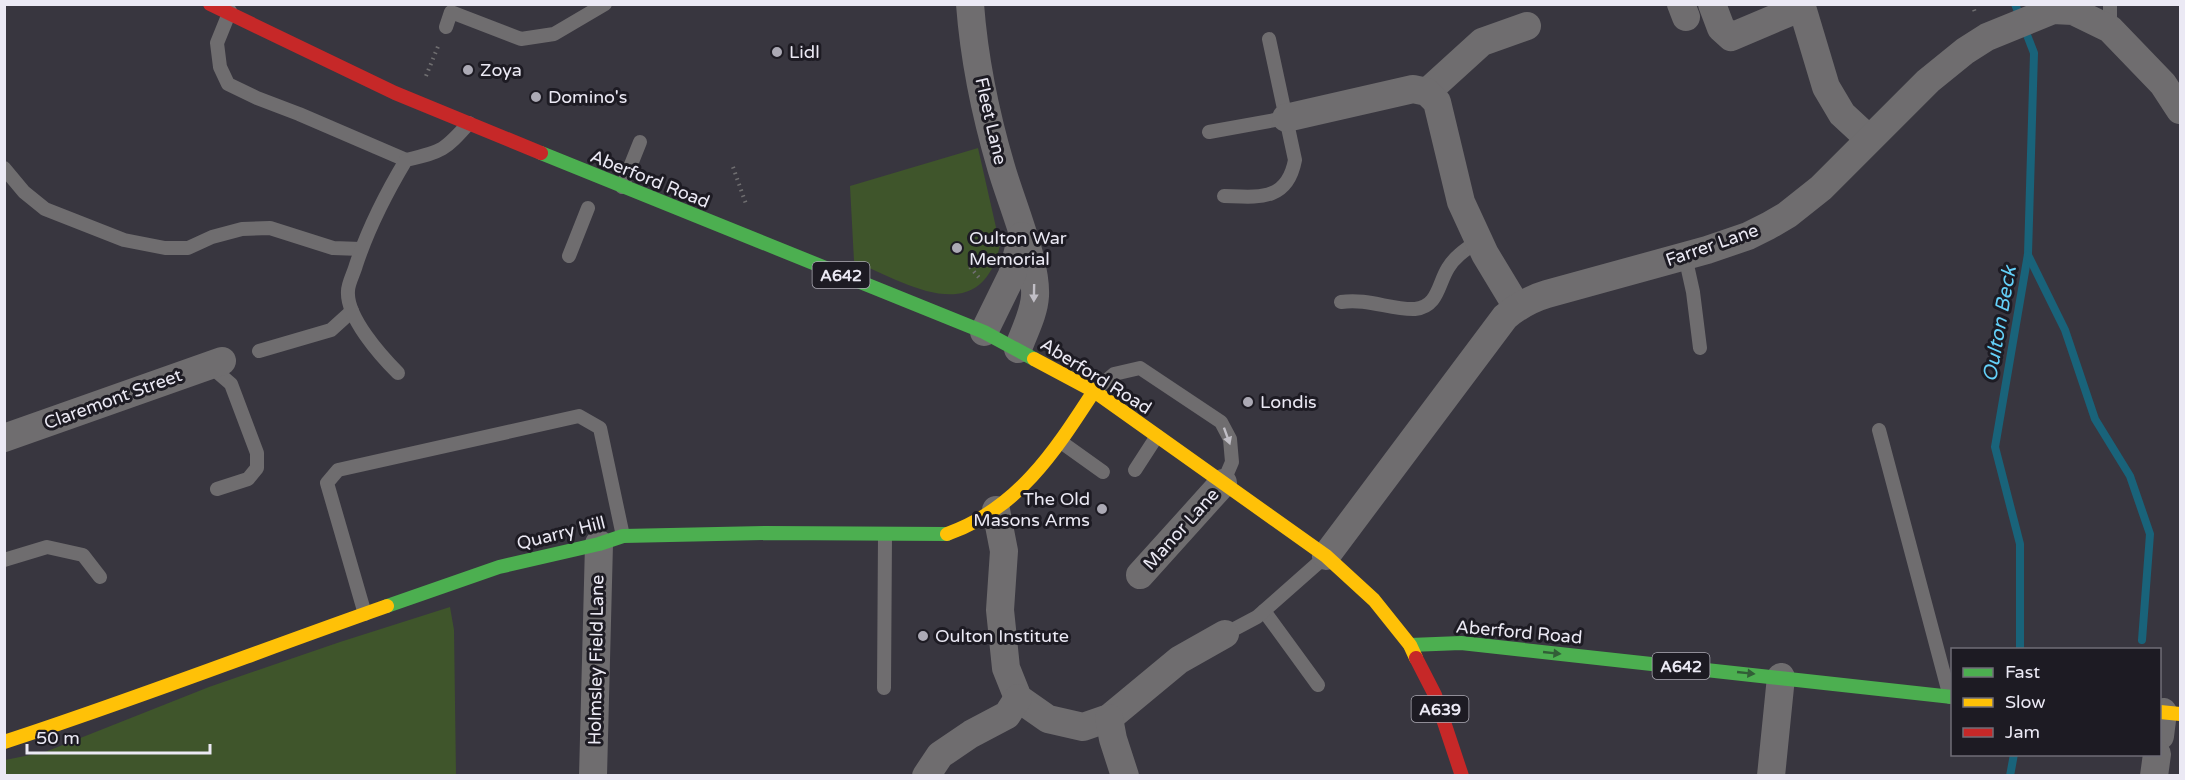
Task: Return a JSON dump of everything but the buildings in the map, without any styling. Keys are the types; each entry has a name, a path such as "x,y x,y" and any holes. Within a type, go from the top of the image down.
{"main road":[{"name":"Aberford Road","path":"210,4 231,9 416,101 622,187 984,332 1018,349 1094,391 1326,556 1374,600 1410,645 1461,643 1781,676 1951,697"},
{"name":"Quarry Hill","path":"4,742 116,705 227,662 499,567 611,540 757,533 948,534 996,510 1035,474 1060,442 1094,391"},
{"name":"A639","path":"1410,645 1436,695 1462,776"}],"street":[{"name":"Fleet Lane","path":"970,4 977,61 994,142 1033,273 1035,297 1018,349"},
{"path":"1712,4 1721,28 1731,37 1802,7 1826,87 1842,114 1869,139"},
{"name":"Farrer Lane","path":"1326,556 1505,317 1517,307 1547,294 1748,236 1787,215 1821,188 1928,81 1965,51 2001,31 2059,8 2110,17 2172,79 2181,110"},
{"path":"1428,92 1482,42 1527,26"},
{"path":"1286,118 1413,88 1428,92 1437,102 1461,202 1479,240 1517,307"},
{"path":"984,332 1012,276 1022,236"},
{"name":"Claremont Street","path":"4,438 216,363"},
{"name":"Manor Lane","path":"1140,575 1223,483"},
{"path":"996,510 1004,551 1000,610 1006,668 1018,698 1048,719 1083,727 1109,718 1179,660 1225,634"},
{"name":"Holmsley Field Lane","path":"593,776 611,540"},
{"path":"1771,776 1781,676"},
{"path":"926,776 940,755 971,734 1007,715 1018,698"},
{"path":"1109,718 1125,776"},
{"path":"2154,776 2157,756"}],"lane":[{"path":"446,27 451,12 521,39 531,38 554,34 605,4"},
{"path":"231,9 217,43 220,67 228,84 257,98 406,160 438,152 448,147 469,123"},
{"path":"1224,196 1271,195 1281,189 1293,171 1295,160 1269,39"},
{"path":"1209,132 1286,118"},
{"path":"622,187 640,142"},
{"path":"398,373 370,344 352,311 348,292 361,249 382,200 406,160"},
{"path":"4,168 24,192 45,209 124,240 165,248 188,248 222,234 242,229 270,228 333,248 361,249"},
{"path":"569,256 588,208"},
{"path":"1341,302 1356,300 1414,309 1424,307 1433,302 1448,267 1479,240"},
{"path":"1685,256 1693,292 1700,348"},
{"path":"260,351 331,330 352,311"},
{"path":"216,363 231,384 257,453 257,468 248,479 217,489"},
{"path":"1094,391 1114,374 1140,368 1221,422 1230,439 1232,462 1223,483"},
{"path":"365,614 327,483 338,470 579,416 600,428 611,540"},
{"path":"1879,430 1951,693"},
{"path":"1135,470 1157,435"},
{"path":"1060,442 1103,472"},
{"path":"884,688 885,535"},
{"path":"4,560 47,547 83,555 100,577"},
{"path":"1225,634 1245,625 1264,611 1326,556"},
{"path":"1264,611 1318,685"}],"path":[{"path":"416,101 446,27"},
{"path":"733,167 746,204 734,232"}],"green space":[{"path":"978,148 1000,245 990,271 976,287 959,294 939,294 896,280 854,261 850,186"},
{"path":"450,607 454,630 456,775 5,775 5,760 45,752 209,687"}],"waterway":[{"name":"Oulton Beck","path":"2015,4 2034,53 2028,254 1995,447 2020,544 2020,648"},
{"path":"2028,255 2065,330 2095,419 2130,476 2150,534 2142,640"},
{"name":"Oulton Beck","path":"2010,776 2014,756"}],"traffic: fast":[{"path":"541,153 984,332 1034,359"},
{"path":"387,606 499,567 599,544 623,536 768,533 947,534"},
{"path":"1410,645 1461,643 1951,697"}],"traffic: slow":[{"path":"1034,359 1094,391 1326,556 1374,600 1410,645 1416,658"},
{"path":"947,534 994,510 1014,494 1049,456 1094,391"},
{"path":"4,742 387,606"},
{"path":"2161,712 2180,714"}],"traffic: jam":[{"path":"210,4 395,93 541,153"},
{"path":"1416,658 1435,695 1462,776"}],"place":[{"name":"Lidl","path":"777,52"},
{"name":"Zoya","path":"468,70"},
{"name":"Domino's","path":"536,97"},
{"name":"Oulton War Memorial","path":"957,248"},
{"name":"Londis","path":"1248,402"},
{"name":"The Old Masons Arms","path":"1102,509"},
{"name":"Oulton Institute","path":"923,636"}]}
